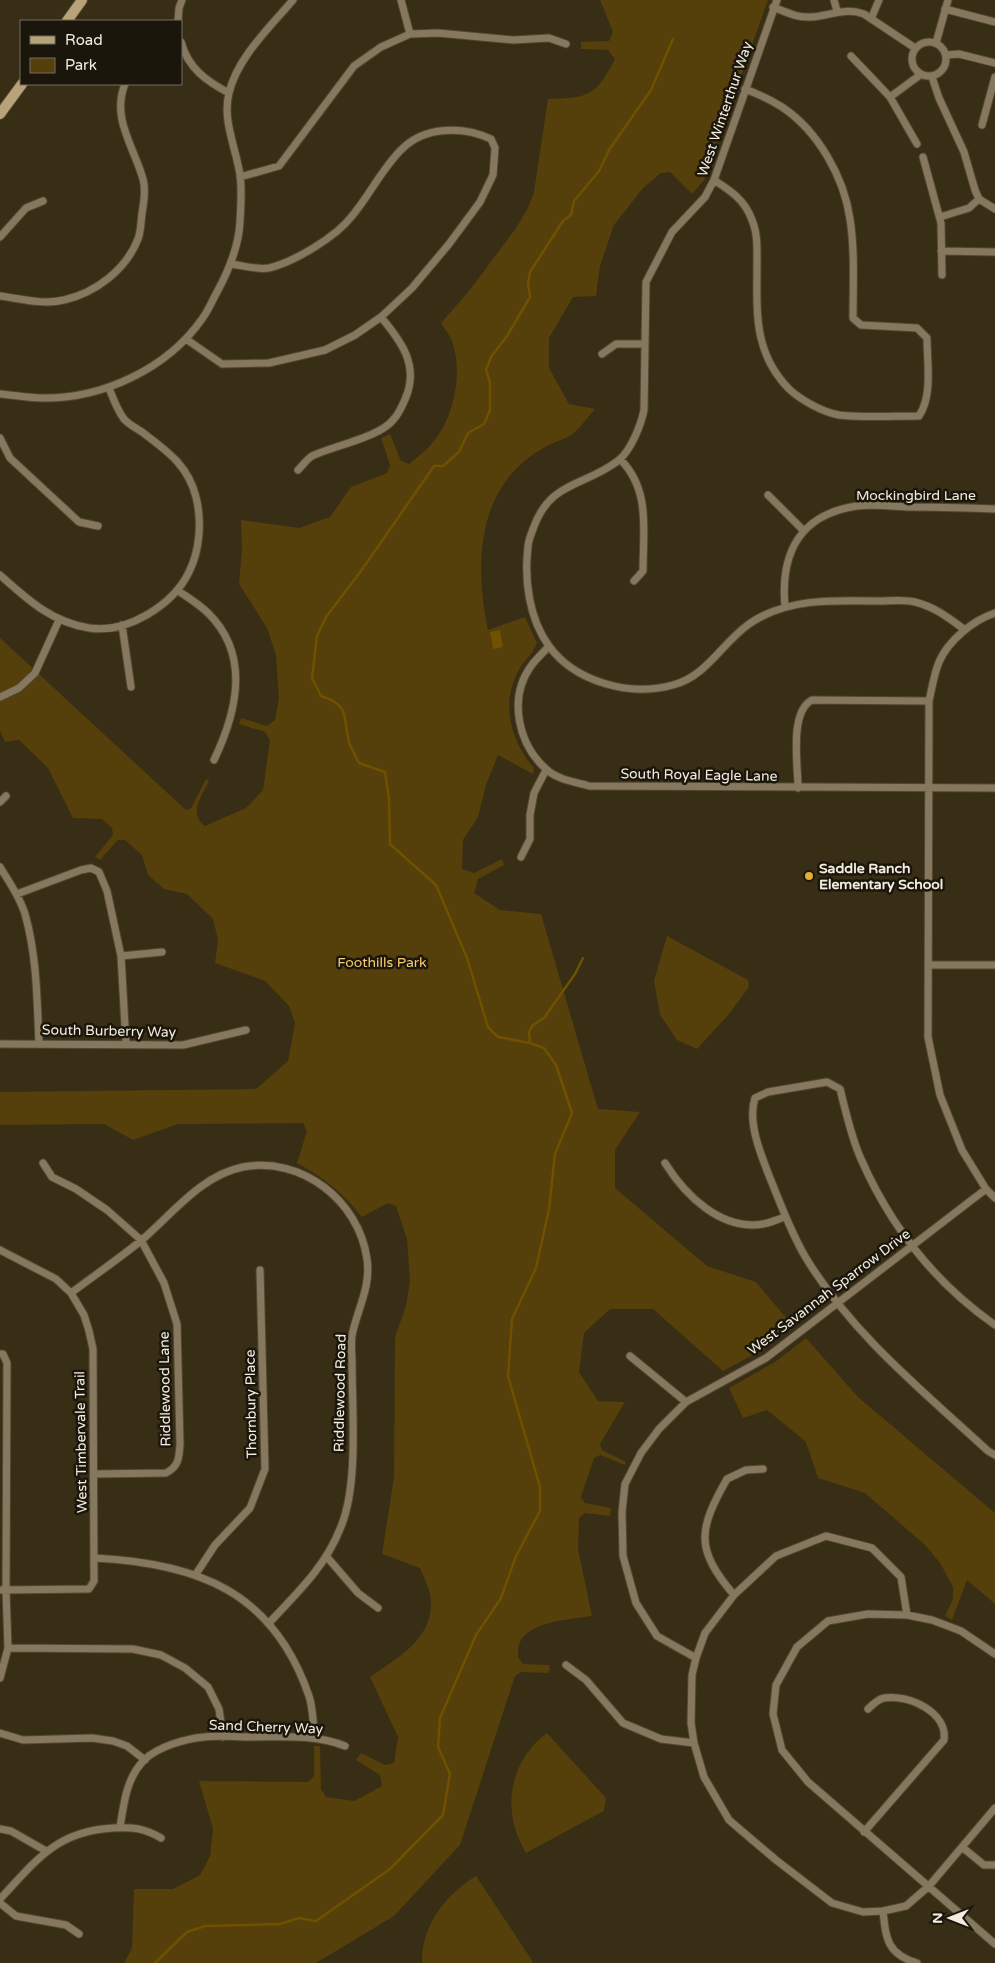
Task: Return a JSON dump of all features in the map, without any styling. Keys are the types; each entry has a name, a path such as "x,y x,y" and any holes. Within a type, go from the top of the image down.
{"main road":[{"path":"68,20 82,0"},
{"path":"0,114 21,85"}],"street":[{"path":"178,20 182,0"},
{"path":"0,394 42,398 79,395 109,388 147,370 186,339 203,319 232,264 240,222 240,176 226,112 229,93 236,75 254,45 293,0"},
{"path":"401,0 410,34"},
{"name":"West Winterthur Way","path":"777,0 714,180 706,197 672,232 646,282 644,410 640,428 620,459 559,492 547,501 538,517 528,546 528,592 536,621 549,646 576,670 598,682 621,687 672,686 698,675 749,624 785,607 827,600 914,602 938,610 965,630"},
{"path":"834,0 837,11"},
{"path":"871,19 879,0"},
{"path":"936,43 948,0"},
{"path":"773,7 797,16 812,17 837,11 856,11 915,48"},
{"path":"945,10 995,22"},
{"path":"240,176 278,166 354,66 381,47 410,34 438,33 513,40 549,38 566,44"},
{"path":"930,41 936,43 946,55 944,68 932,77 920,75 914,68 911,60 915,48 921,43 930,41"},
{"path":"182,46 184,54 194,70 210,83 229,93"},
{"path":"946,55 959,54 995,63"},
{"path":"851,56 890,97 917,144"},
{"path":"890,97 920,75"},
{"path":"932,77 939,98 956,132 979,199 995,209"},
{"path":"982,125 995,77"},
{"path":"0,296 39,302 64,301 95,289 121,267 138,239 144,202 144,180 122,124 121,109 126,85"},
{"path":"714,180 739,196 752,219 757,245 757,324 771,366 784,383 803,400 838,415 919,416 925,407 928,390 927,338 917,328 861,325 853,318 850,218 840,180 825,154 804,126 783,108 745,89"},
{"path":"186,339 222,364 269,363 324,350 355,335 381,317 412,288 449,244 480,202 492,175 495,148 491,139 482,135 444,129 420,136 402,149 351,218 321,245 269,268 253,268 232,264"},
{"path":"923,157 940,216 942,275"},
{"path":"940,216 969,208 979,199"},
{"path":"0,237 26,208 43,201"},
{"path":"941,251 995,252"},
{"path":"298,470 311,457 379,430 393,421 405,400 412,384 410,363 401,343 381,317"},
{"path":"602,354 616,344 644,344"},
{"path":"0,574 36,607 59,620 91,628 122,626 146,616 176,590 189,572 197,550 199,524 196,497 188,477 174,456 124,420 109,388"},
{"path":"0,438 10,458 79,522 98,526"},
{"path":"620,459 629,468 643,499 643,571 634,581"},
{"path":"768,495 803,530"},
{"name":"Mockingbird Lane","path":"785,607 786,566 791,551 803,530 824,515 860,506 995,509"},
{"path":"176,590 208,612 219,626 229,646 237,674 234,704 224,739 214,760"},
{"path":"995,614 965,630 940,661 929,701 928,788 928,1037 935,1080 962,1150 986,1189 995,1198"},
{"path":"0,697 19,688 35,673 59,620"},
{"path":"122,626 131,687"},
{"name":"South Royal Eagle Lane","path":"549,646 530,668 520,692 518,708 526,745 546,770 567,780 589,786 995,788"},
{"path":"798,788 798,718 804,704 812,700 929,701"},
{"path":"521,857 530,839 530,815 534,793 546,770"},
{"path":"0,802 6,796"},
{"path":"0,867 17,894 25,913 35,962 39,1043"},
{"path":"17,894 81,870 91,868 99,872 108,891 121,956 126,1044"},
{"path":"121,956 162,952"},
{"path":"928,965 995,965"},
{"name":"South Burberry Way","path":"0,1044 182,1045 246,1030"},
{"path":"995,1325 947,1286 910,1246 877,1192 860,1157 840,1090 827,1082 768,1092 755,1098 750,1111 764,1163 785,1217 806,1258 836,1302 874,1345 988,1451 995,1455"},
{"name":"Riddlewood Lane","path":"42,1163 52,1177 76,1189 107,1210 141,1240 164,1283 176,1324 180,1444 178,1463 174,1469 166,1473 94,1474"},
{"path":"665,1163 679,1185 713,1213 727,1220 744,1224 763,1224 785,1217"},
{"name":"Riddlewood Road","path":"71,1293 141,1240 209,1180 243,1167 271,1165 297,1170 317,1181 343,1203 360,1231 367,1260 366,1291 352,1333 351,1481 341,1528 326,1557 306,1584 270,1622"},
{"name":"West Savannah Sparrow Drive","path":"696,1658 657,1636 636,1603 623,1547 622,1512 625,1484 641,1453 659,1429 686,1402 766,1358 836,1302 986,1189"},
{"name":"West Timbervale Trail","path":"0,1250 56,1279 71,1293 84,1316 92,1349 94,1474 94,1581 89,1589 3,1590"},
{"name":"Thornbury Place","path":"196,1574 215,1545 250,1508 265,1469 260,1270"},
{"path":"0,1354 3,1354 7,1363 3,1590 8,1648 0,1678"},
{"path":"630,1356 686,1402"},
{"path":"734,1595 716,1574 704,1549 706,1523 727,1479 746,1470 763,1469"},
{"path":"907,1615 901,1577 872,1548 826,1536 776,1556 734,1595 706,1634 696,1658 691,1702 694,1742 704,1777 729,1820 776,1860 832,1903 863,1912 883,1911 906,1906 929,1886 995,1808"},
{"path":"326,1557 358,1593 378,1608"},
{"path":"94,1558 160,1564 196,1574 231,1592 270,1622 294,1661 310,1698 315,1738"},
{"path":"995,1654 961,1631 932,1620 907,1615 868,1614 828,1621 797,1647 776,1684 772,1714 782,1750 808,1782 995,1944"},
{"path":"8,1648 133,1649 161,1655 185,1668 208,1687 219,1709 223,1737"},
{"path":"566,1665 586,1680 623,1722 661,1739 694,1742"},
{"path":"864,1832 944,1740 945,1729 939,1718 930,1710 900,1698 882,1698 868,1709"},
{"path":"0,1733 23,1740 92,1738 113,1741 127,1746 145,1760"},
{"name":"Sand Cherry Way","path":"120,1827 125,1793 145,1760 169,1745 204,1737 223,1737 315,1738 345,1746"},
{"path":"0,1899 46,1851 71,1836 93,1829 120,1827 144,1829 161,1838"},
{"path":"0,1829 11,1831 46,1851"},
{"path":"962,1846 984,1864 995,1865"},
{"path":"0,1904 16,1916 66,1925 78,1934"},
{"path":"883,1911 886,1939 901,1958 917,1963"}],"green space":[{"name":"Foothills Park","path":"600,0 768,0 704,180 692,194 670,172 661,173 643,188 614,225 600,266 596,296 573,297 549,338 549,368 569,404 595,409 573,434 535,453 509,477 497,496 488,517 483,539 481,562 484,608 488,630 525,617 537,643 520,668 514,681 509,707 514,733 519,745 534,768 533,774 498,755 486,785 478,817 463,840 462,869 474,873 502,859 504,865 478,879 474,893 500,910 541,914 598,1109 640,1112 615,1150 615,1188 707,1266 756,1282 793,1326 760,1351 723,1371 653,1309 610,1309 584,1333 579,1372 598,1401 625,1402 600,1444 602,1450 626,1462 625,1465 600,1455 594,1458 581,1497 585,1503 611,1508 610,1516 585,1513 579,1518 578,1549 592,1616 542,1625 525,1635 520,1642 518,1657 523,1664 550,1665 549,1673 521,1672 515,1676 460,1845 394,1916 316,1963 124,1963 132,1948 134,1889 173,1889 200,1875 210,1856 213,1829 199,1781 308,1782 314,1776 314,1746 320,1746 321,1789 326,1797 354,1801 382,1786 380,1775 356,1760 361,1753 385,1765 394,1763 398,1737 370,1677 411,1647 426,1627 430,1615 431,1602 429,1589 420,1568 382,1554 394,1477 395,1337 406,1306 410,1281 407,1239 396,1206 388,1203 362,1217 333,1187 297,1163 307,1131 303,1123 178,1124 133,1140 104,1124 0,1125 0,1092 256,1089 288,1061 295,1023 289,1006 265,981 215,963 218,940 213,919 187,894 164,889 148,875 142,855 125,840 118,840 100,860 95,857 113,835 112,828 102,819 73,818 48,768 19,740 5,742 0,731 0,638 186,810 191,808 206,779 209,781 200,798 197,810 197,816 205,826 246,808 263,790 270,740 265,732 239,724 241,718 267,726 275,720 279,698 276,655 267,628 239,584 242,549 241,520 299,528 330,517 351,487 387,473 390,465 381,438 390,434 401,461 409,464 427,449 440,433 451,408 457,379 455,351 450,337 441,323 469,291 516,228 528,208 534,192 548,99 582,96 596,88 615,59 608,50 581,49 581,42 609,41 613,32"},
{"path":"667,936 748,980 749,987 729,1014 697,1049 677,1040 660,1015 654,981"},
{"path":"806,1338 858,1397 995,1513 995,1604 967,1580 952,1620 945,1616 953,1599 953,1587 940,1563 925,1545 865,1493 818,1478 806,1442 767,1410 743,1418 729,1388 775,1362"},
{"path":"547,1733 606,1798 604,1811 526,1853 513,1821 511,1805 512,1788 524,1758"},
{"path":"476,1876 532,1963 422,1963 426,1936 437,1912 455,1892"}],"shaded area":[{"path":"500,630 503,647 493,649 490,632"}],"waterway":[{"path":"155,1963 187,1932 205,1926 280,1924 299,1918 316,1921 390,1869 443,1815 450,1774 438,1747 440,1718 476,1635 501,1598 516,1556 540,1511 540,1487 508,1376 512,1319 536,1268 549,1209 555,1154 572,1113 556,1065 544,1048 530,1043 498,1037 488,1027 467,958 436,885 390,844 389,799 385,772 359,763 349,742 344,713 337,703 321,696 312,678 317,636 326,617 361,571 434,466 443,466 459,452 468,433 484,424 490,410 490,382 486,370 491,357 507,336 530,297 528,284 530,272 563,221 571,215 574,201 599,171 609,150 651,90 673,39"},
{"path":"530,1043 529,1032 533,1025 544,1018 575,974 583,958"}],"place":[{"name":"Saddle Ranch Elementary School","path":"809,876"}]}
